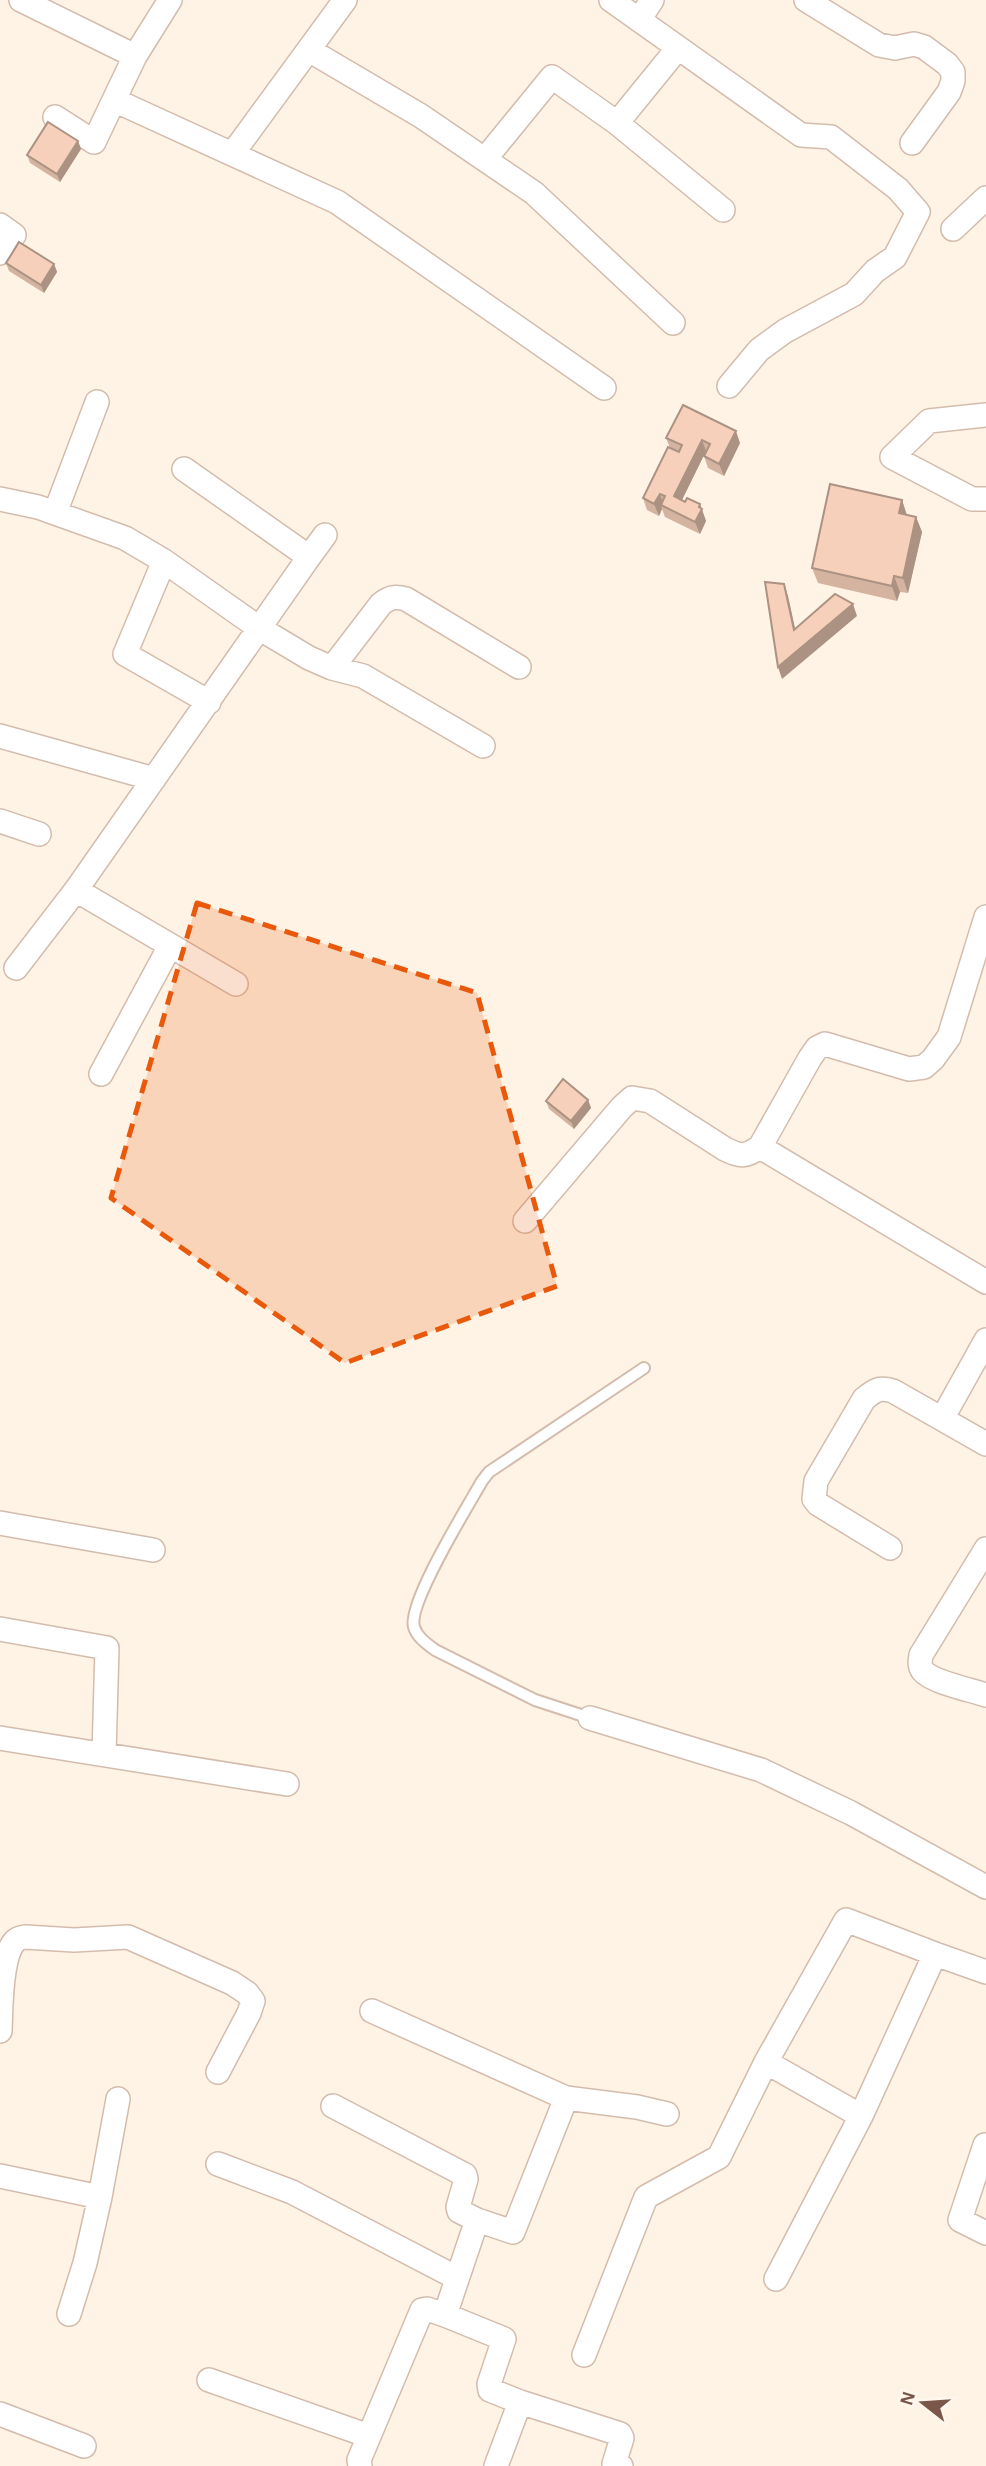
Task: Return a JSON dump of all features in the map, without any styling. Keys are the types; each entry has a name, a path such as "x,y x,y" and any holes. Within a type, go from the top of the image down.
{"street":[{"path":"21,0 135,56"},
{"path":"55,117 94,142 135,56 170,0"},
{"path":"233,153 345,0"},
{"path":"611,0 801,135 831,137 898,189 918,212 895,257 875,271 854,294 785,331 760,350 729,386"},
{"path":"639,20 652,0"},
{"path":"806,0 879,45 895,48 914,44 924,47 947,64 953,72 949,92 912,143"},
{"path":"617,122 678,48"},
{"path":"309,50 421,116 534,193 673,323"},
{"path":"485,159 552,77 617,122 723,210"},
{"path":"114,100 337,202 475,301 604,388"},
{"path":"953,229 986,198"},
{"path":"0,225 14,235 0,253"},
{"path":"55,513 97,402"},
{"path":"986,415 929,421 892,457 972,499 986,499"},
{"path":"184,469 309,557"},
{"path":"0,499 55,513 125,538 164,561 259,628 309,658 332,668 363,676 483,746"},
{"path":"16,968 76,890 325,535"},
{"path":"164,561 125,654 209,702"},
{"path":"332,668 381,604 388,598 397,596 519,667"},
{"path":"0,736 154,779"},
{"path":"0,821 39,834"},
{"path":"76,890 236,984"},
{"path":"524,1221 632,1098 650,1101 725,1149 739,1155 747,1155 760,1147 810,1058 817,1048 825,1044 909,1069 924,1067 949,1037 986,917"},
{"path":"101,1074 170,946"},
{"path":"760,1147 986,1282"},
{"path":"942,1419 986,1340"},
{"path":"890,1548 814,1499 816,1481 864,1399 875,1389 893,1391 986,1444"},
{"path":"0,1523 153,1550"},
{"path":"986,1549 921,1655 920,1662 924,1673 933,1678 986,1695"},
{"path":"0,1629 107,1648 104,1754"},
{"path":"590,1718 761,1770 851,1813 986,1887"},
{"path":"0,1738 287,1784"},
{"path":"584,2355 646,2197 719,2157 766,2062 846,1920 986,1972"},
{"path":"0,2031 3,1983 13,1943 18,1939 128,1937 220,1978 247,1993 253,2001 218,2072"},
{"path":"776,2279 861,2116 935,1954"},
{"path":"372,2011 566,2098 637,2107 667,2114"},
{"path":"766,2062 861,2116"},
{"path":"332,2106 465,2175 458,2210 477,2220 513,2232 566,2098"},
{"path":"69,2314 85,2263 118,2099"},
{"path":"985,2145 960,2220 986,2233"},
{"path":"218,2164 292,2192 457,2278"},
{"path":"0,2176 100,2197"},
{"path":"445,2315 477,2220"},
{"path":"360,2466 359,2460 422,2310 427,2309 505,2339 489,2387 492,2391 620,2434 622,2438 616,2465"},
{"path":"209,2380 369,2436"},
{"path":"496,2466 520,2402"},
{"path":"0,2414 83,2446"}],"lane":[{"path":"590,1718 535,1700 435,1650 421,1639 414,1628 413,1616 428,1580 489,1472 644,1368"}],"highlighted area":[{"path":"197,903 477,993 557,1286 345,1363 111,1198"}],"building":[{"path":"48,122 78,141 57,174 27,155"},
{"path":"19,242 54,264 41,285 6,263"},
{"path":"683,405 736,431 719,464 704,456 710,444 702,440 674,496 685,502 687,498 700,504 702,509 695,522 661,505 665,496 660,494 654,504 643,498 668,447 679,452 682,445 666,438"},
{"path":"830,484 902,500 899,513 916,517 903,578 894,576 892,586 812,568"},
{"path":"765,582 784,584 794,630 835,594 853,604 778,667"},
{"path":"563,1079 588,1100 571,1121 546,1101"}]}
